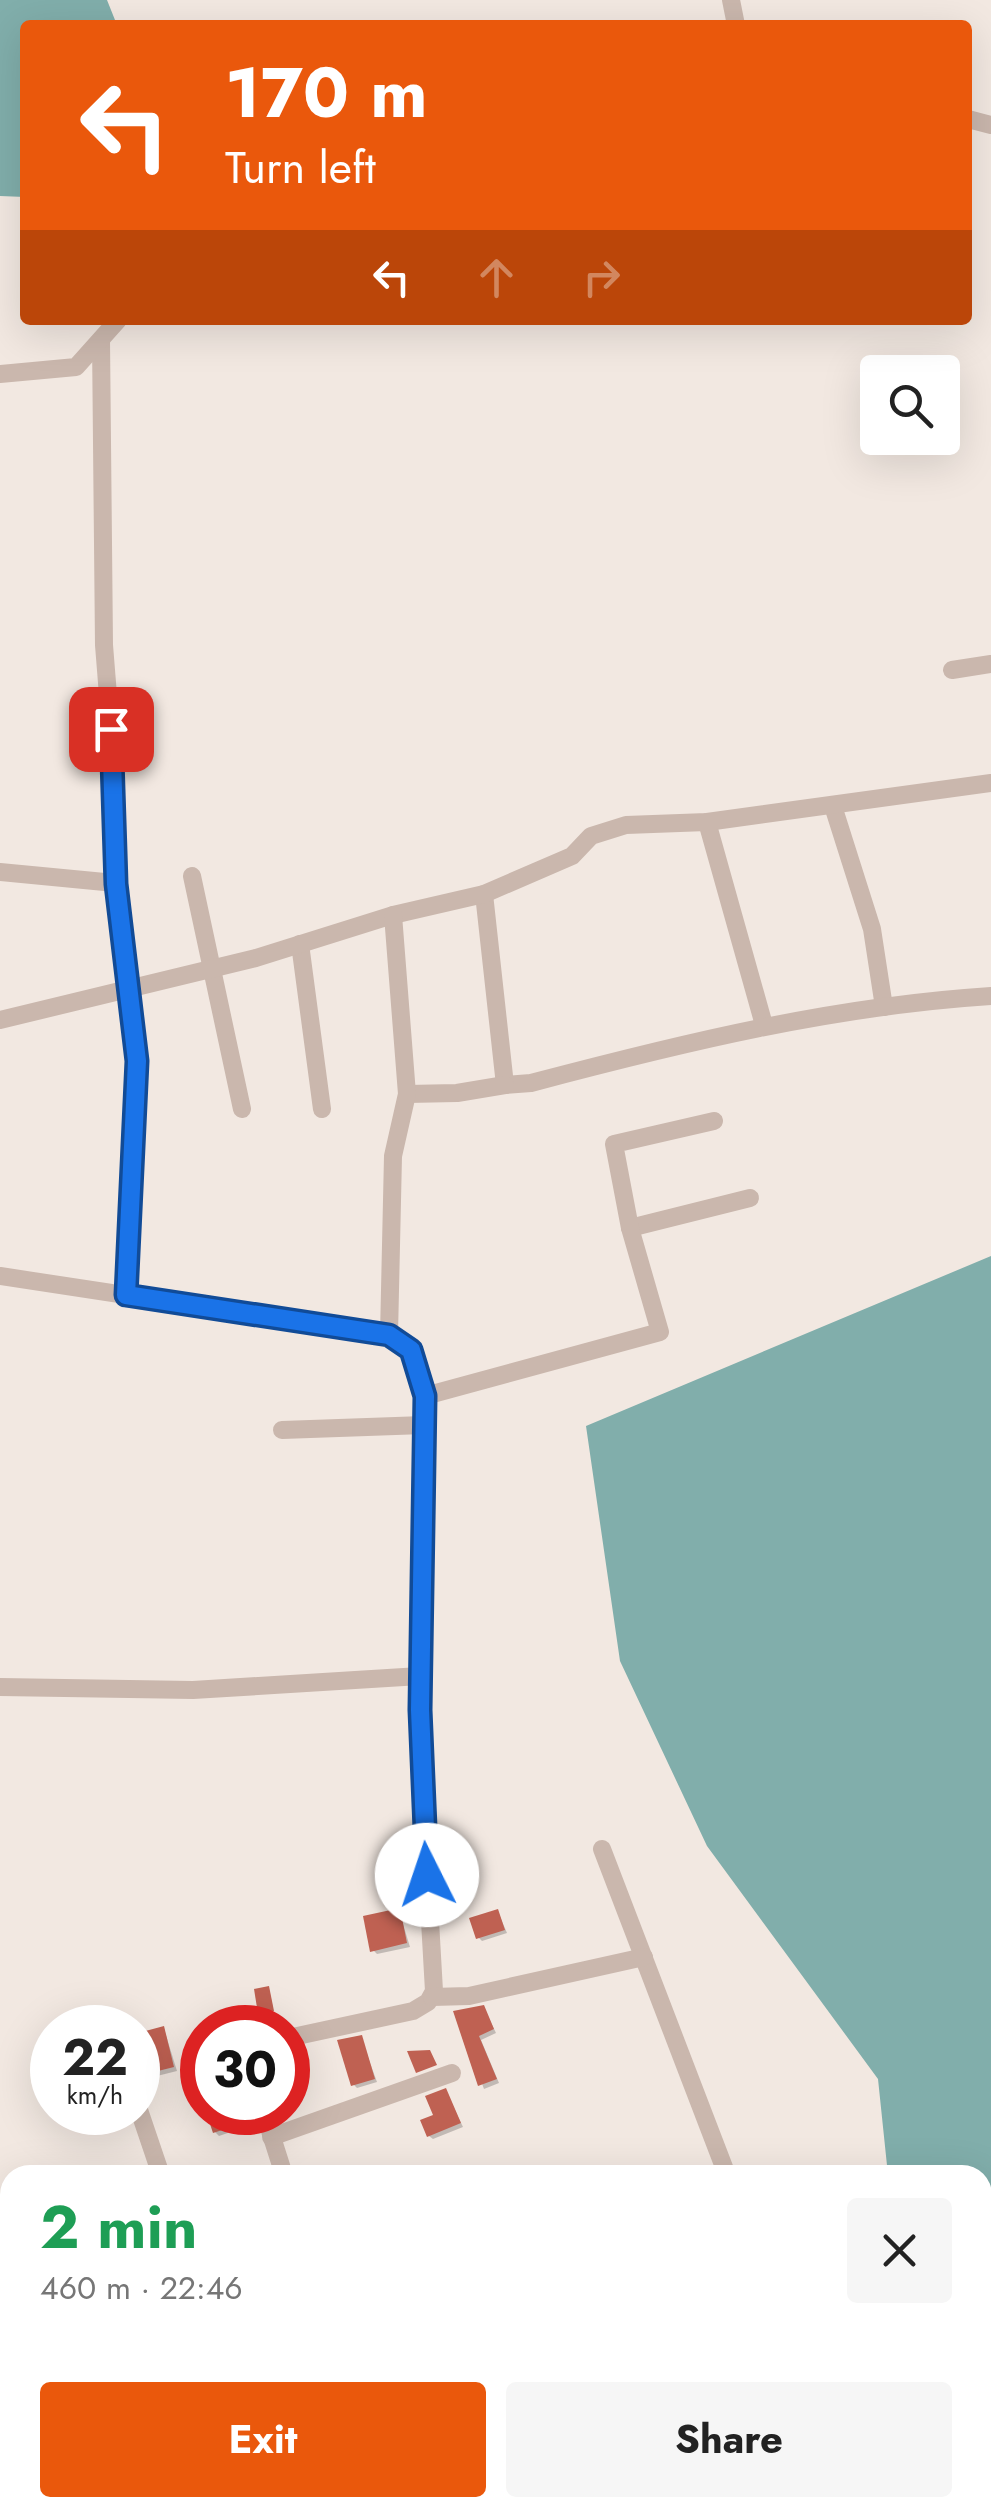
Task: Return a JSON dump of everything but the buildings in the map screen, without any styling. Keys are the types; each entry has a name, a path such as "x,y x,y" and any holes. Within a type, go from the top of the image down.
{"street":[{"path":"0,374 76,367 114,325"},
{"path":"101,340 104,645 114,758 116,884 137,1061 126,1295"},
{"path":"952,670 991,664"},
{"path":"0,1020 129,991 393,915 484,894 572,856 591,836 626,825 707,822 991,782"},
{"path":"833,806 872,929 884,1007"},
{"path":"707,822 764,1025"},
{"path":"0,872 116,884"},
{"path":"192,876 242,1109"},
{"path":"484,894 505,1085"},
{"path":"389,1335 393,1156 407,1094 393,915"},
{"path":"300,944 322,1109"},
{"path":"407,1094 457,1093 531,1083 764,1025 991,996"},
{"path":"425,1396 660,1332 630,1228 614,1144 714,1121"},
{"path":"630,1228 750,1198"},
{"path":"0,1276 389,1335 411,1350 425,1396 420,1676 432,1997"},
{"path":"282,1430 424,1425"},
{"path":"0,1687 193,1690 420,1676"},
{"path":"602,1849 722,2165"},
{"path":"310,2033 413,2010 432,1997 469,1996 644,1957"},
{"path":"281,2165 271,2137 452,2073"},
{"path":"147,2135 158,2165"}],"water":[{"path":"0,0 107,0 115,20 20,20 20,197 0,196"},
{"path":"991,1256 991,2165 887,2165 878,2079 707,1846 620,1661 586,1426"}],"route":[{"path":"111,729 116,884 137,1061 126,1295 389,1335 411,1350 425,1396 420,1745 427,1875"}]}
